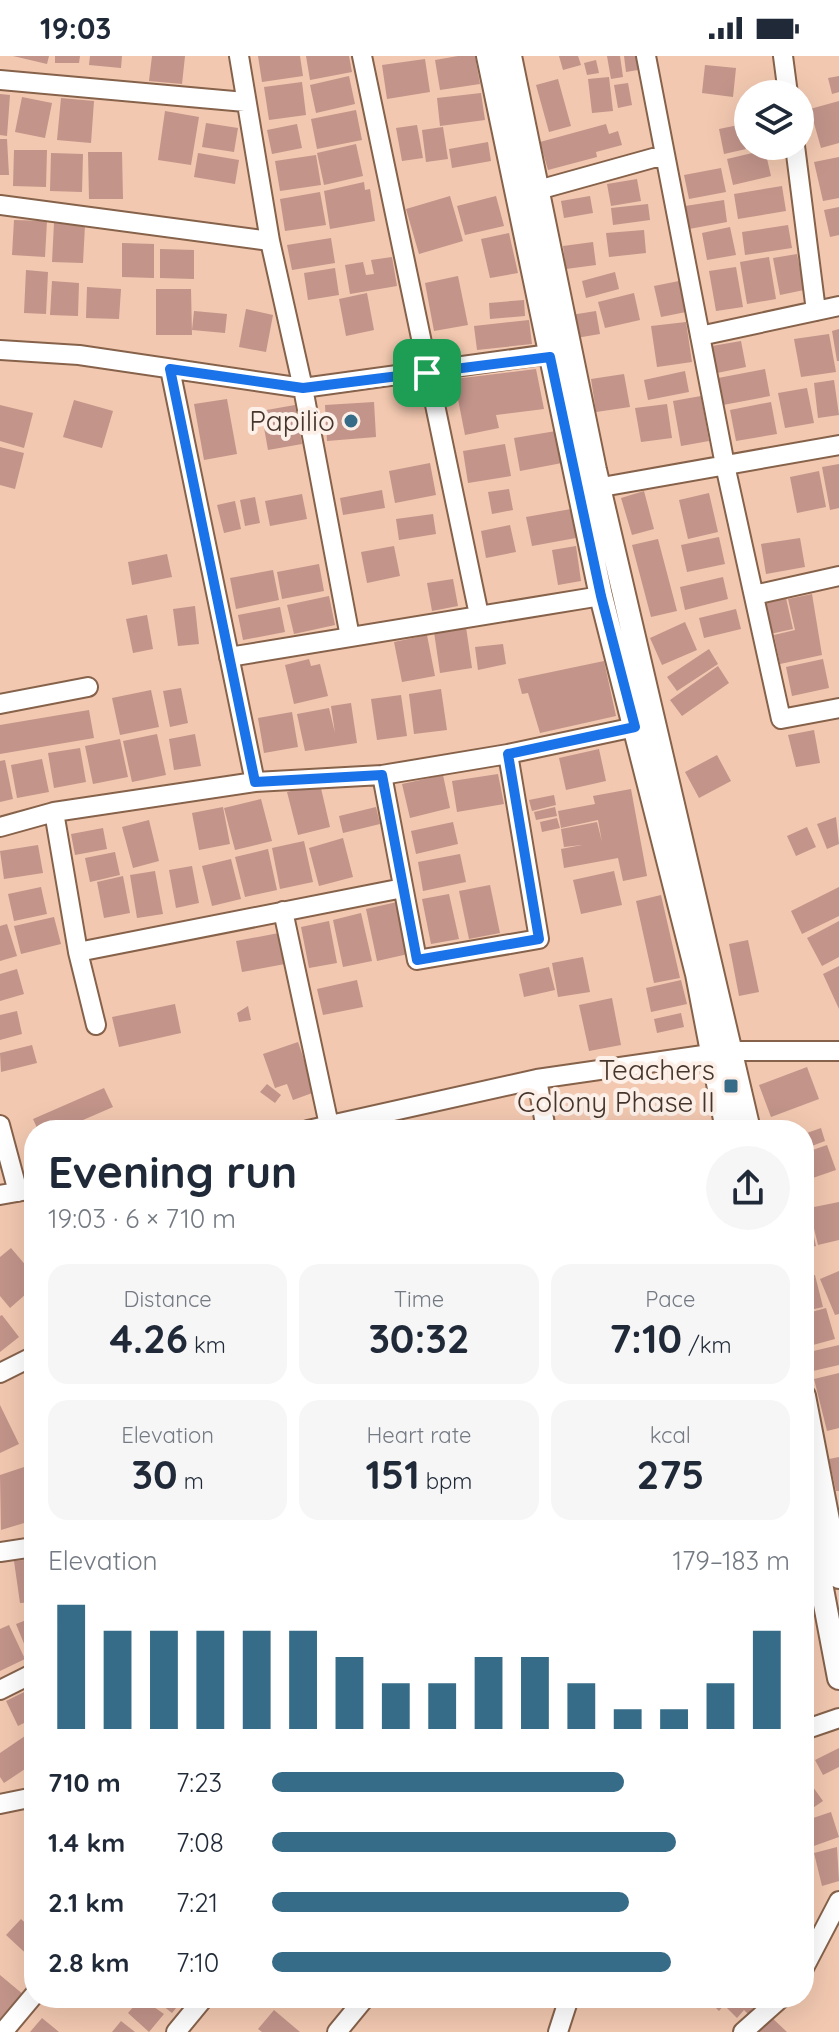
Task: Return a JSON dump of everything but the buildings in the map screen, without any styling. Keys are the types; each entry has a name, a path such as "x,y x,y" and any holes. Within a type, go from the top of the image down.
{"street":[{"path":"239,56 270,241 303,388 350,637"},
{"path":"362,56 479,615"},
{"path":"488,56 560,353 602,487 721,1053 726,1120"},
{"path":"510,56 538,190 560,353 601,596 697,974 745,1120"},
{"path":"646,56 725,465 781,719 839,708"},
{"path":"783,56 786,80"},
{"path":"0,80 245,102"},
{"path":"538,190 664,155"},
{"path":"797,160 816,311"},
{"path":"0,205 270,241"},
{"path":"700,336 839,306"},
{"path":"0,350 79,355 303,388 560,353"},
{"path":"170,369 255,782"},
{"path":"602,487 839,445"},
{"path":"754,595 839,576"},
{"path":"229,657 601,596"},
{"path":"0,704 88,687"},
{"path":"0,827 54,812 255,782 382,775 508,754 635,727"},
{"path":"382,775 417,960 539,939 508,754"},
{"path":"54,812 78,952 96,1025"},
{"path":"78,952 403,888"},
{"path":"283,911 328,1120"},
{"path":"352,1120 537,1079 721,1053 839,1051"},
{"path":"537,1079 544,1120"},
{"path":"0,1125 17,1192"},
{"path":"0,1373 24,1361"},
{"path":"814,1448 839,1577"},
{"path":"0,1552 24,1548"},
{"path":"814,1599 839,1678"},
{"path":"0,1690 24,1678"},
{"path":"814,1727 839,1718"},
{"path":"0,1804 24,1799"},
{"path":"814,1949 839,1901"},
{"path":"3,2032 24,2007"},
{"path":"176,2032 196,2008"},
{"path":"337,2032 357,2008"},
{"path":"558,2032 566,2008"},
{"path":"743,2032 770,2008"}],"place":[{"name":"Papilio","path":"351,421"},
{"name":"Teachers Colony Phase II","path":"731,1086"}],"route":[{"path":"550,357 601,596 635,727 508,754 539,939 417,960 382,775 255,782 170,369 303,388 427,373 550,357"}]}
